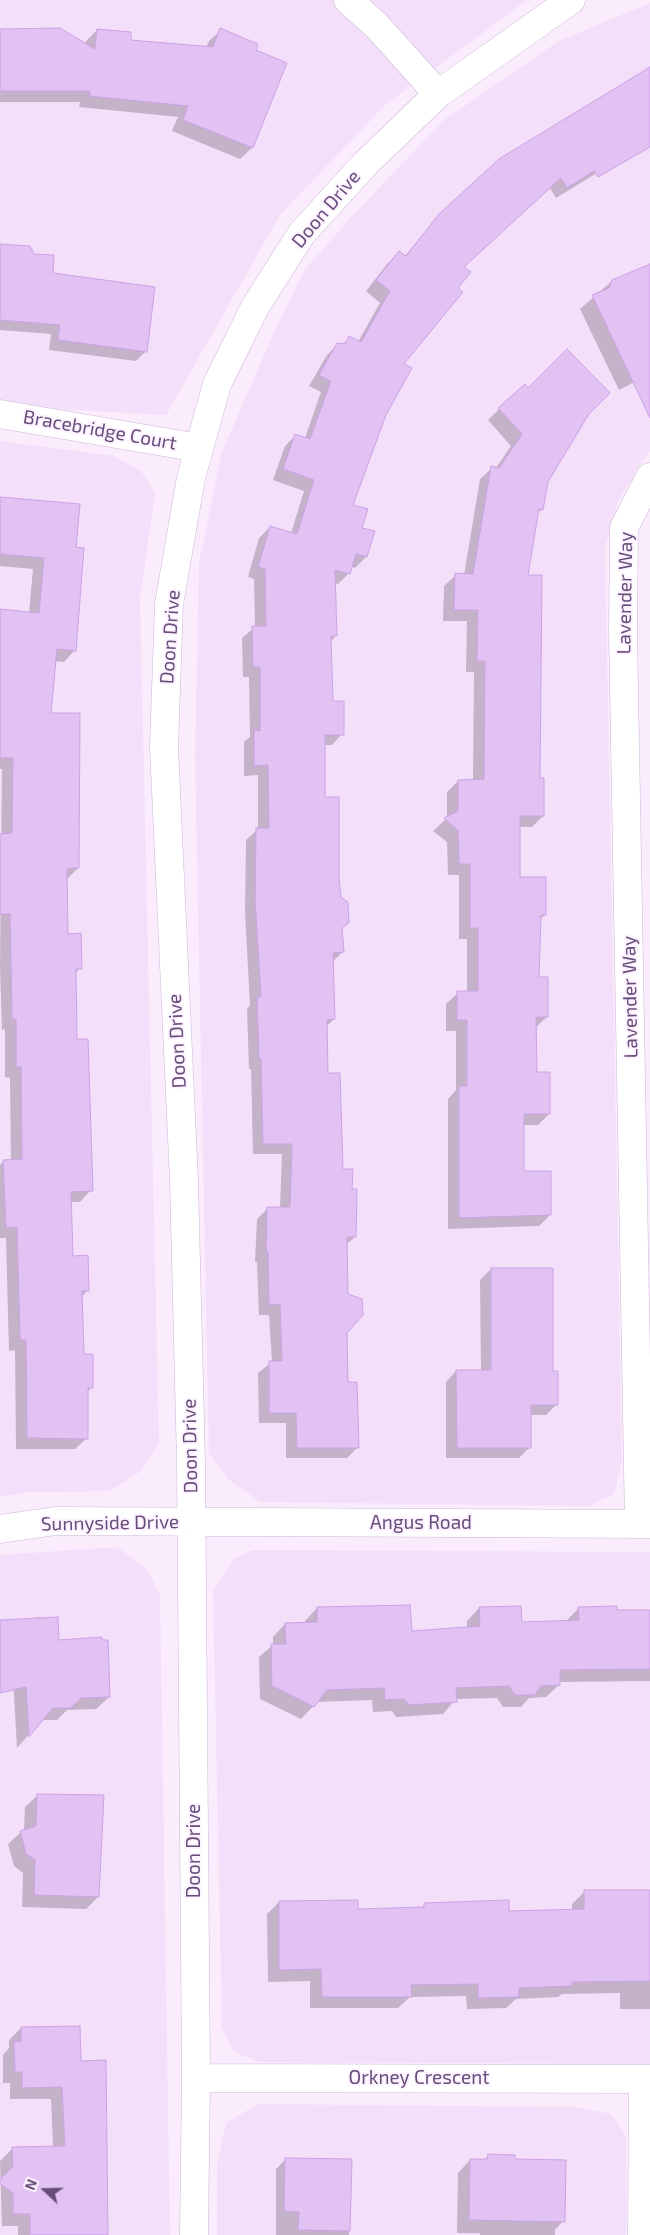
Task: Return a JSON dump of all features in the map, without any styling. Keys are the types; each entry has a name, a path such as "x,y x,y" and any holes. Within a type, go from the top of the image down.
{"street":[{"path":"348,0 376,25 438,94"},
{"name":"Doon Drive","path":"194,2235 196,2078 191,1522 184,1182 164,747 169,604 192,478 217,384 255,307 302,233 366,163 438,94 571,0"},
{"name":"Bracebridge Court","path":"0,414 199,448"},
{"name":"Lavender Way","path":"645,1524 623,632 624,528 650,477"},
{"name":"Sunnyside Drive","path":"0,1529 56,1521 191,1522"},
{"name":"Angus Road","path":"191,1522 645,1524"},
{"name":"Orkney Crescent","path":"196,2078 647,2079 642,2235"}],"shaded area":[{"path":"0,0 527,0 385,105 280,215 166,415 0,406"},
{"path":"650,3 650,451 618,502 605,548 622,1461 614,1494 589,1506 260,1502 229,1480 209,1453 195,757 199,563 221,454 276,328 304,271 353,215 444,120 559,41"},
{"path":"0,441 114,456 141,471 155,493 140,599 159,1443 141,1471 110,1491 28,1492 0,1497"},
{"path":"117,1547 146,1568 160,1594 170,2235 0,2235 0,1555"},
{"path":"252,1550 650,1552 650,2064 259,2062 234,2052 222,2028 213,1591 234,1559"},
{"path":"258,2104 575,2107 611,2114 626,2136 626,2235 217,2235 217,2165 226,2123"}],"building":[{"path":"60,28 95,49 97,29 131,32 131,40 213,47 220,28 258,44 256,50 287,63 253,148 183,120 188,106 90,96 90,91 0,91 0,29"},
{"path":"650,67 650,147 598,177 594,171 567,188 561,178 464,267 471,272 458,288 463,292 404,364 412,368 386,415 353,505 368,509 362,528 375,531 367,557 356,554 350,574 335,570 337,636 331,636 333,701 344,701 344,735 325,735 325,797 339,797 339,878 341,897 348,902 349,923 342,928 344,952 333,953 335,1019 327,1020 328,1073 340,1073 343,1169 353,1169 352,1189 357,1189 356,1237 347,1237 348,1294 362,1299 363,1315 347,1333 348,1382 357,1382 359,1448 297,1448 296,1413 269,1413 269,1361 282,1361 280,1304 269,1305 268,1252 266,1252 267,1207 290,1207 292,1144 263,1144 257,997 261,997 255,900 256,828 269,828 268,765 254,766 254,730 260,731 260,667 253,667 252,626 266,626 265,569 258,567 270,526 297,534 314,480 283,469 295,434 310,439 331,381 319,375 337,343 345,344 349,336 361,342 390,291 376,280 399,251 406,256 439,214 499,159"},
{"path":"0,244 30,246 34,254 54,255 53,273 155,287 147,352 58,340 60,325 0,320"},
{"path":"650,264 650,418 592,295 609,288 612,280"},
{"path":"567,349 610,393 589,414 548,482 543,510 539,509 528,575 542,575 540,778 544,778 544,816 520,816 520,877 546,877 546,915 541,915 539,977 548,977 548,1017 536,1017 537,1072 550,1072 550,1114 524,1114 524,1171 551,1171 551,1215 459,1218 459,1086 467,1086 467,1020 457,1020 457,991 478,991 478,928 470,928 470,864 459,864 458,831 444,818 458,811 458,780 484,779 485,661 477,661 478,610 454,610 455,573 473,574 491,466 499,468 522,434 498,408 525,384 528,388"},
{"path":"0,497 80,504 76,547 84,548 76,651 57,649 51,713 80,713 79,868 67,869 68,934 81,933 82,969 76,969 77,1039 88,1039 93,1191 71,1192 73,1256 88,1255 89,1291 82,1291 84,1354 93,1354 93,1388 88,1388 88,1439 27,1438 26,1340 20,1340 17,1227 6,1228 3,1160 22,1159 21,1067 16,1067 16,1019 12,1019 10,914 0,914 0,834 12,833 13,758 0,758 0,609 39,613 44,558 0,554"},
{"path":"491,1268 553,1268 553,1371 558,1371 558,1405 531,1405 531,1448 457,1448 456,1370 491,1370"},
{"path":"410,1605 412,1631 480,1626 479,1607 521,1606 522,1622 579,1620 578,1607 617,1606 617,1610 650,1610 650,1669 560,1670 560,1685 541,1686 535,1695 515,1695 509,1686 456,1688 457,1702 409,1705 404,1699 385,1700 384,1688 327,1690 314,1707 272,1686 271,1644 286,1644 285,1623 317,1622 317,1607"},
{"path":"58,1617 59,1640 102,1637 102,1640 108,1640 110,1697 81,1698 71,1708 53,1708 29,1737 26,1687 0,1693 0,1620"},
{"path":"37,1794 104,1795 99,1897 34,1895 35,1860 26,1854 20,1831 36,1826"},
{"path":"584,1890 650,1890 650,1981 572,1982 572,1986 519,1988 519,1997 478,1998 478,1984 411,1985 412,1997 322,1997 321,1969 279,1970 279,1901 358,1900 358,1909 424,1907 424,1903 509,1900 509,1911 584,1909"},
{"path":"80,2026 81,2061 106,2060 108,2235 30,2235 30,2214 13,2214 13,2193 0,2184 0,2179 13,2167 12,2147 65,2146 62,2087 22,2088 22,2072 15,2072 14,2041 21,2042 21,2027"},
{"path":"488,2154 515,2155 515,2159 566,2160 565,2222 469,2220 470,2159 487,2159"},
{"path":"285,2158 352,2159 350,2231 298,2230 299,2212 284,2211"}]}
